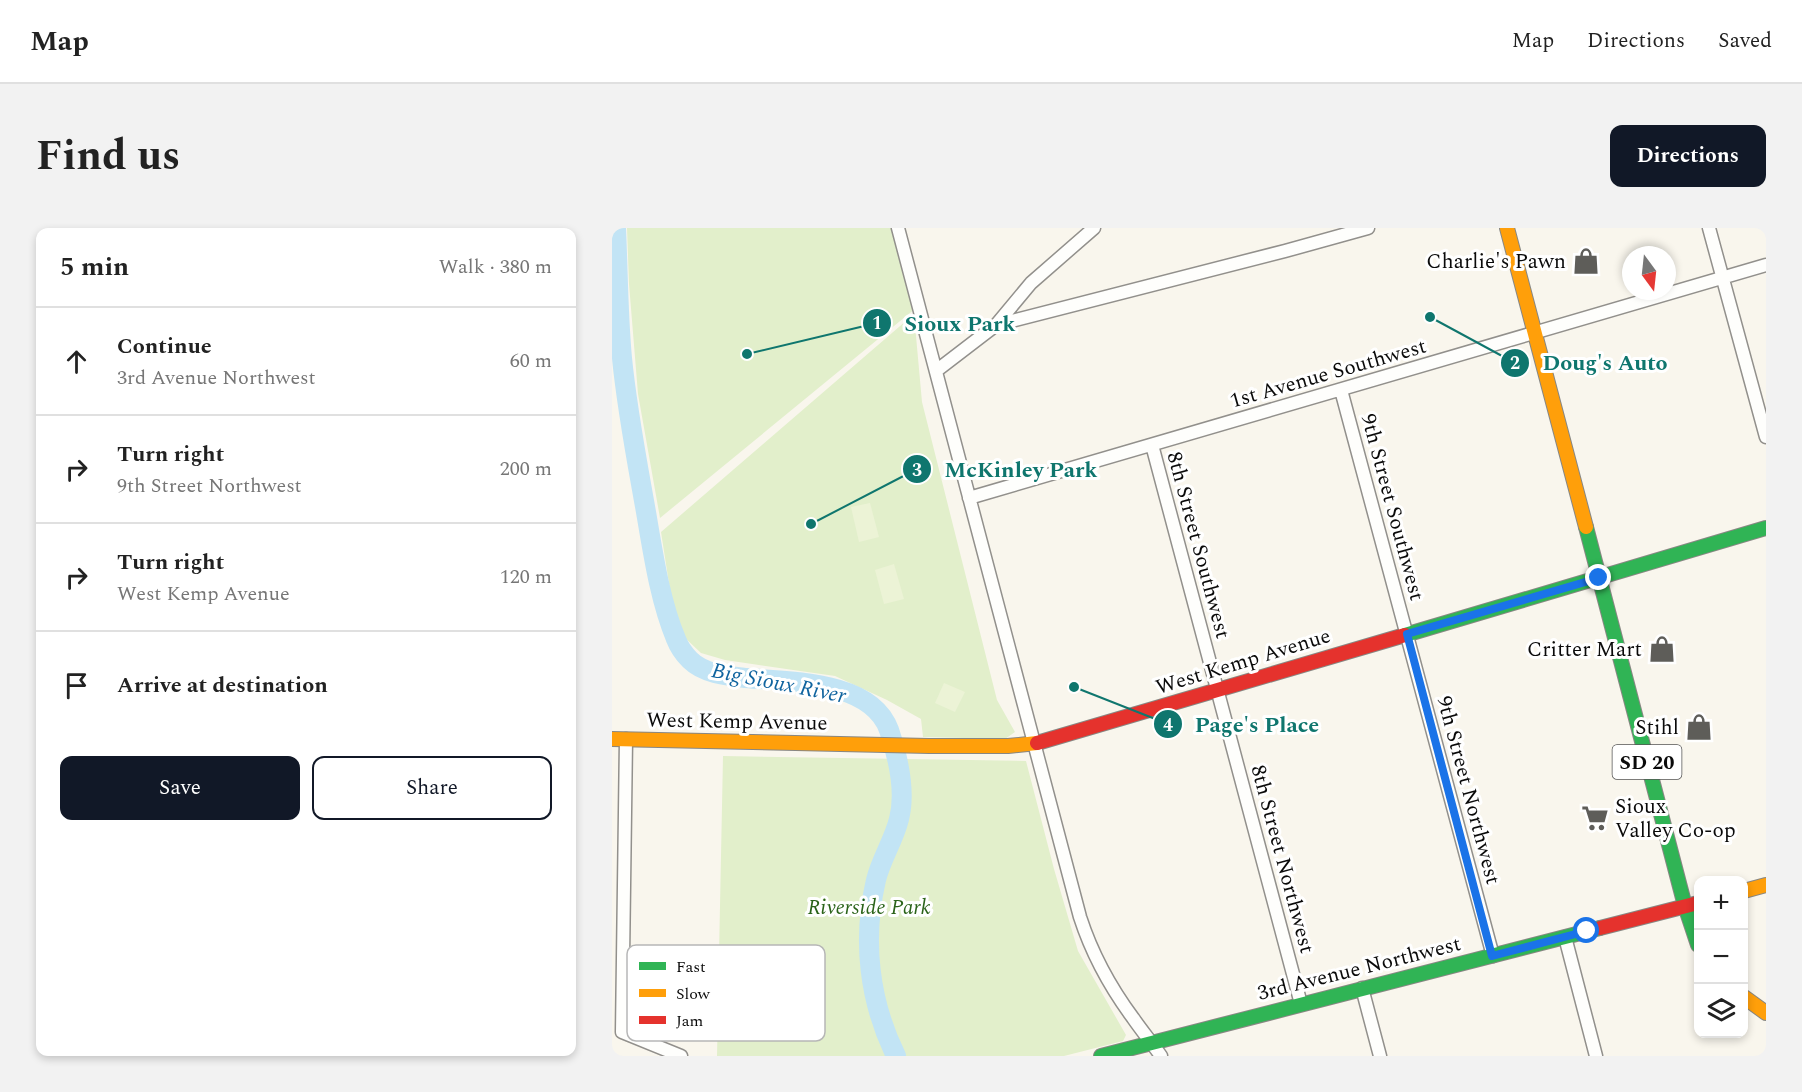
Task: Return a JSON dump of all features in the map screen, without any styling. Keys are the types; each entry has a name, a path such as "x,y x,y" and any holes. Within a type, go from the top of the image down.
{"main road":[{"name":"SD 20","path":"1507,228 1684,906 1694,934"},
{"name":"West Kemp Avenue","path":"619,739 929,746 1034,744 1766,528"},
{"path":"1748,890 1766,885"},
{"name":"3rd Avenue Northwest","path":"1101,1056 1694,904"},
{"path":"1748,1000 1766,1013"}],"street":[{"path":"898,228 1085,932 1105,975 1161,1056"},
{"path":"936,371 996,325 1031,283 1094,228"},
{"path":"996,325 1285,252 1368,228"},
{"path":"1709,228 1766,437"},
{"name":"1st Avenue Southwest","path":"969,498 1766,265"},
{"name":"9th Street Southwest","path":"1341,390 1407,634"},
{"name":"8th Street Southwest","path":"1152,445 1217,690"},
{"name":"9th Street Northwest","path":"1407,634 1492,956"},
{"name":"8th Street Northwest","path":"1217,690 1301,1004"},
{"path":"619,739 622,1032 627,1034"},
{"path":"1565,936 1596,1056"},
{"path":"1362,988 1380,1056"},
{"path":"644,1041 681,1056"}],"green space":[{"path":"627,228 894,228 916,308 660,518 638,394"},
{"path":"914,314 922,402 997,700 1015,732 1005,739 923,737 921,719 887,700 835,676 725,660 701,653 683,636 675,622 661,532"},
{"path":"870,503 879,537 859,542 851,507"},
{"path":"894,564 904,599 884,604 875,570"},
{"path":"944,683 965,692 955,712 935,703"},
{"name":"Riverside Park","path":"723,756 1026,761 1078,951 1126,1035 1123,1041 1064,1056 717,1056 717,1041 825,1041 825,945 719,945"}],"waterway":[{"name":"Big Sioux River","path":"616,228 621,342 629,416 658,577 670,624 679,645 696,665 716,674 806,683 847,693 865,701 879,714 889,730 900,774 901,809 897,827 876,880 869,925 869,948 874,992 896,1056"}],"traffic: fast":[{"path":"1586,527 1694,933"},
{"path":"1405,635 1766,528"},
{"path":"1101,1056 1600,928"}],"traffic: slow":[{"path":"1507,228 1586,527"},
{"path":"612,739 929,746 1008,746 1037,743"},
{"path":"1748,890 1766,885"},
{"path":"1748,1000 1766,1013"}],"traffic: jam":[{"path":"1037,743 1405,635"},
{"path":"1600,928 1694,904"}],"place":[{"name":"Charlie's Pawn","path":"1586,261"},
{"name":"Doug's Auto","path":"1430,317"},
{"name":"Sioux Park","path":"747,354"},
{"name":"McKinley Park","path":"811,524"},
{"name":"Critter Mart","path":"1662,649"},
{"name":"Page's Place","path":"1074,687"},
{"name":"Stihl","path":"1699,727"},
{"name":"Sioux Valley Co-op","path":"1595,818"}],"route":[{"path":"1587,931 1492,956 1407,634 1599,578"}]}
